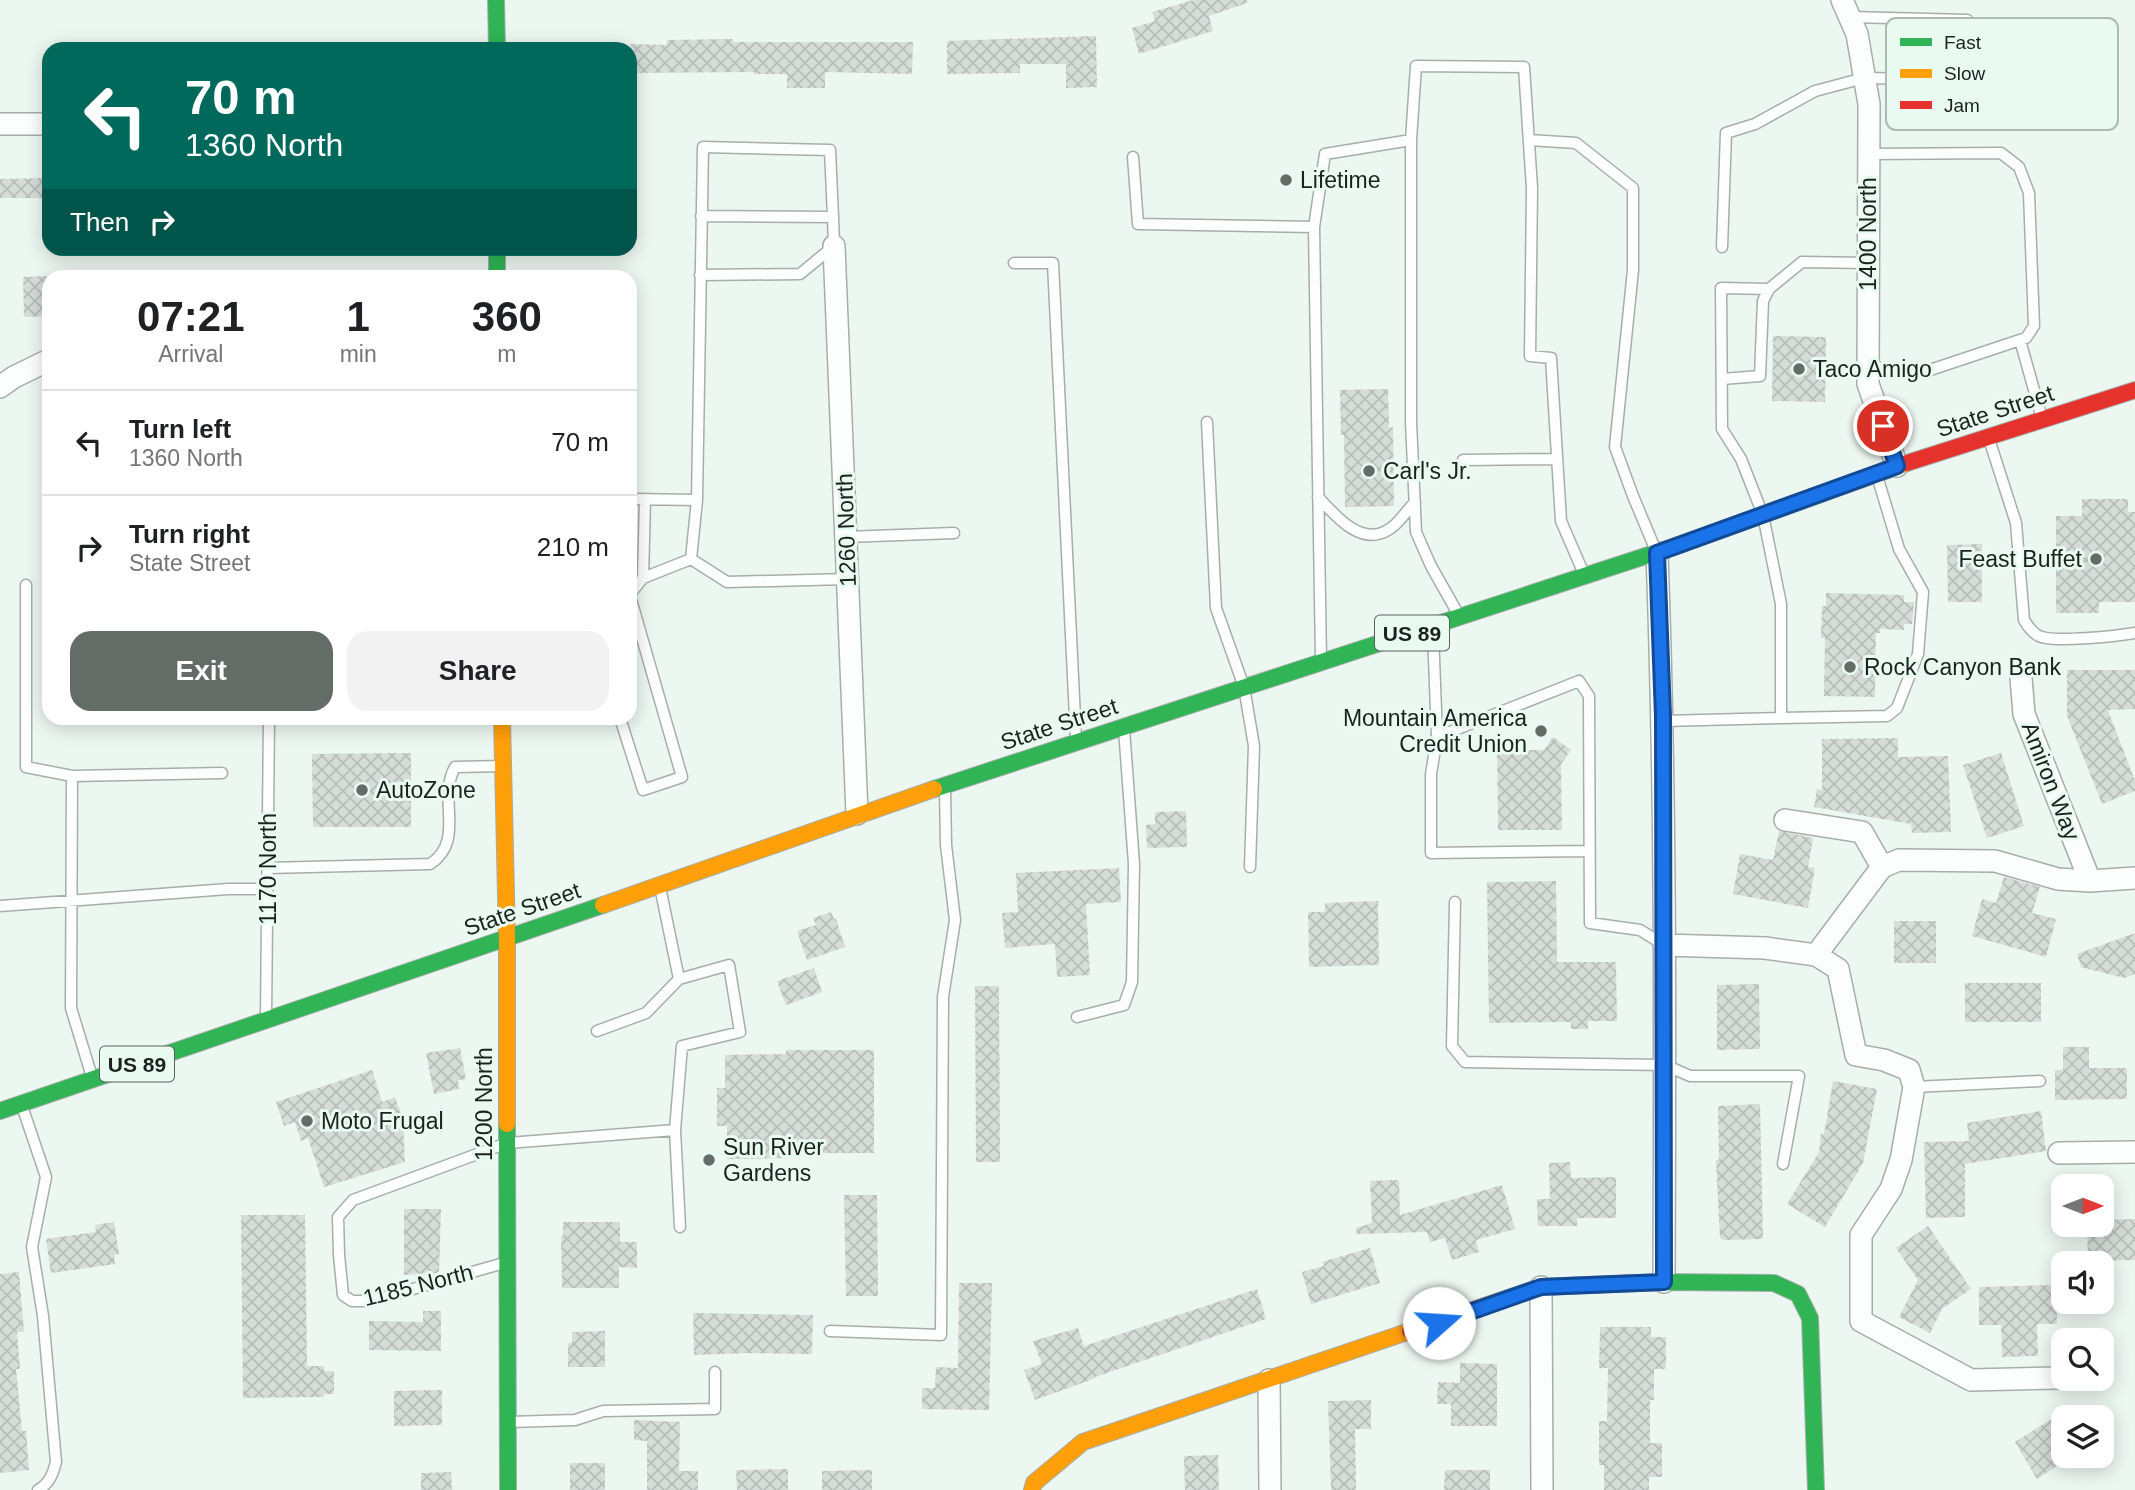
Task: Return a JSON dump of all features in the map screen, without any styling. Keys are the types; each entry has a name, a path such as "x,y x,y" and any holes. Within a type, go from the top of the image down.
{"main road":[{"path":"496,0 497,42"},
{"name":"State Street","path":"0,1111 507,939 857,814 1585,577 1897,466 2135,390"},
{"name":"1200 North","path":"502,725 507,939 508,1490"},
{"path":"1032,1490 1034,1483 1083,1442 1541,1287 1664,1282 1774,1283 1798,1294 1810,1318 1816,1490"}],"street":[{"name":"1400 North","path":"1845,8 1857,34 1869,104 1868,384 1897,466"},
{"path":"0,124 42,124"},
{"name":"1260 North","path":"834,246 857,814"},
{"path":"0,387 42,363"},
{"path":"1657,553 1663,721 1664,1282"},
{"name":"Amiron Way","path":"2021,678 2024,714 2090,881"},
{"path":"1785,820 1862,832 1882,867"},
{"path":"1816,955 1882,867 1899,860 1994,860 2058,879 2090,881 2135,878"},
{"path":"1664,945 1765,948 1816,955 1838,969 1856,1055 1884,1060 1909,1070 1914,1087 1901,1160 1892,1189 1861,1235 1861,1321 1971,1380 2051,1378"},
{"path":"2059,1153 2135,1152"},
{"path":"1541,1287 1542,1490"},
{"path":"1269,1380 1270,1490"}],"lane":[{"path":"1845,8 1947,18"},
{"path":"1460,618 1431,566 1416,532 1411,422 1411,140 1416,66 1524,67 1532,187 1530,356 1550,358 1561,521 1585,577"},
{"path":"1722,247 1726,133 1755,124 1815,91 1864,78 1886,78"},
{"path":"1321,663 1314,227 1325,154 1411,140"},
{"path":"1529,140 1576,143 1633,188 1633,270 1615,447 1657,553"},
{"path":"691,559 697,500 700,275 701,216 703,147 830,149 834,246 800,274 700,275"},
{"path":"1868,366 1909,373 1927,371 2026,338 2034,326 2029,193 2019,167 2001,153 1869,154"},
{"path":"1133,157 1138,224 1314,227"},
{"path":"701,216 833,217"},
{"path":"1722,379 1760,376 1763,302 1769,289 1802,262 1868,263"},
{"path":"1014,264 1054,264 1076,742"},
{"path":"1769,289 1721,288 1722,429 1741,459 1763,515 1781,604 1781,718"},
{"path":"2020,340 2042,419"},
{"path":"1206,422 1216,608 1244,687 1254,746 1250,867"},
{"path":"1988,437 2016,523 2024,620 2031,631 2040,638 2108,638 2135,633"},
{"path":"1463,460 1555,459"},
{"path":"1663,721 1886,716 1897,708 1918,654 1923,592 1899,549 1876,474"},
{"path":"1318,497 1346,526 1370,535 1388,531 1415,502"},
{"path":"637,499 697,500"},
{"path":"643,578 645,499"},
{"path":"846,537 954,533"},
{"path":"637,586 643,578 691,559"},
{"path":"691,559 727,582 848,579"},
{"path":"26,585 26,767 72,776 222,773"},
{"path":"622,725 643,790 682,777 637,620"},
{"path":"1432,626 1437,737 1431,774 1431,853 1589,851"},
{"path":"1437,737 1579,681 1589,696 1590,923 1640,930 1664,945"},
{"name":"1170 North","path":"266,1020 269,725"},
{"path":"1077,1017 1124,1005 1132,982 1134,864 1124,727"},
{"path":"267,868 429,864 442,856 449,838 449,777 454,767 503,766"},
{"path":"72,776 71,1008 93,1079"},
{"path":"830,1331 941,1335 943,997 955,920 946,845 944,785"},
{"path":"660,884 679,979"},
{"path":"0,906 228,889 267,889"},
{"path":"1455,902 1452,1046 1465,1062 1665,1065 1690,1076 1799,1076 1783,1164"},
{"path":"597,1031 646,1013 679,979 729,965 740,1032 682,1046 675,1130 680,1227"},
{"path":"1914,1087 2040,1081"},
{"path":"22,1103 46,1177 33,1247 43,1315 56,1462 53,1474 44,1486 37,1490"},
{"path":"507,1143 675,1130"},
{"name":"1185 North","path":"507,1143 353,1200 338,1217 343,1295 352,1301 371,1301 507,1262"},
{"path":"508,1422 575,1420 603,1411 715,1409 715,1372"}],"building":[{"path":"1193,0 1247,0 1247,3 1209,16 1213,31 1139,54 1132,28 1155,21 1152,12"},
{"path":"1096,36 1097,87 1066,88 1066,64 1020,64 1020,73 947,74 947,41"},
{"path":"667,40 913,42 912,74 825,72 825,88 787,88 787,74 637,73 637,44 667,45"},
{"path":"42,178 42,198 0,198 0,179"},
{"path":"42,276 42,316 24,317 23,277"},
{"name":"Taco Amigo","path":"1773,336 1826,337 1825,402 1772,401"},
{"name":"Carl's Jr.","path":"1388,389 1389,428 1393,427 1394,506 1345,507 1340,390"},
{"name":"Feast Buffet","path":"2082,499 2128,499 2128,512 2135,512 2135,602 2099,602 2099,613 2056,613 2056,516 2082,516"},
{"path":"1982,544 1982,602 1948,602 1947,545"},
{"name":"Rock Canyon Bank","path":"1826,593 1904,595 1904,602 1914,602 1912,624 1904,624 1904,630 1880,629 1880,633 1876,633 1875,697 1824,696 1825,638 1821,638 1822,606 1826,606"},
{"path":"2067,670 2135,670 2135,709 2108,710 2135,781 2135,791 2102,804 2067,716"},
{"path":"1553,737 1571,750 1561,764 1562,830 1498,830 1497,750 1544,750"},
{"path":"1898,738 1898,757 1948,756 1951,832 1912,833 1911,824 1814,807 1817,789 1822,790 1822,739"},
{"name":"AutoZone","path":"411,753 411,827 313,827 312,754"},
{"path":"2001,753 2024,826 1987,838 1963,765"},
{"path":"1186,811 1187,847 1147,848 1146,825 1155,824 1155,812"},
{"path":"1779,831 1813,838 1808,867 1815,868 1808,908 1733,894 1740,854 1773,860"},
{"path":"1119,868 1121,902 1086,904 1090,975 1057,977 1055,944 1005,948 1002,913 1018,912 1016,873"},
{"path":"2004,877 2040,887 2032,913 2056,919 2046,957 1972,936 1982,899 1996,903"},
{"path":"1556,881 1557,962 1616,962 1617,1021 1588,1021 1588,1029 1571,1029 1571,1022 1489,1023 1487,882"},
{"path":"1378,901 1379,965 1309,967 1308,912 1325,912 1325,903"},
{"path":"831,912 845,947 807,960 797,931 816,925 813,918"},
{"path":"1894,921 1936,921 1936,963 1894,963"},
{"path":"2135,933 2135,974 2124,978 2081,967 2077,954"},
{"path":"814,968 822,992 786,1005 777,981"},
{"path":"1965,983 2041,983 2041,1022 1965,1022"},
{"path":"1759,984 1760,1049 1717,1050 1717,985"},
{"path":"975,986 999,986 1000,1162 976,1162"},
{"path":"2063,1047 2089,1047 2089,1068 2127,1068 2127,1099 2055,1100 2055,1070 2063,1070"},
{"path":"460,1048 466,1079 458,1080 459,1089 434,1094 426,1053"},
{"path":"786,1050 874,1050 874,1153 786,1153 787,1158 727,1159 727,1126 717,1126 717,1088 725,1088 725,1055 786,1054"},
{"name":"Moto Frugal","path":"372,1070 382,1102 395,1097 403,1119 405,1162 324,1187 308,1138 301,1141 295,1122 284,1126 276,1102"},
{"path":"1833,1081 1877,1089 1863,1163 1825,1227 1787,1204 1819,1152"},
{"path":"1760,1104 1763,1239 1724,1240 1720,1238 1716,1160 1719,1160 1718,1106"},
{"path":"2041,1111 2046,1151 1965,1164 1965,1217 1926,1218 1924,1142 1969,1141 1967,1123"},
{"path":"1570,1162 1571,1178 1616,1177 1616,1218 1577,1218 1577,1226 1538,1226 1537,1199 1550,1199 1549,1163"},
{"path":"1399,1180 1400,1215 1502,1185 1515,1229 1476,1240 1479,1252 1452,1260 1445,1238 1430,1242 1427,1232 1357,1234 1356,1228 1372,1223 1370,1181"},
{"path":"844,1195 877,1195 878,1296 846,1296"},
{"path":"404,1209 441,1209 439,1273 404,1275"},
{"path":"241,1215 305,1215 307,1366 324,1366 324,1371 334,1371 334,1394 324,1394 324,1397 243,1398"},
{"path":"2135,1219 2135,1260 2114,1260 2114,1251 2088,1251 2087,1237 2114,1237 2114,1220"},
{"path":"114,1222 119,1254 114,1255 115,1264 51,1273 46,1239 96,1232 95,1225"},
{"path":"563,1222 620,1222 620,1242 637,1242 637,1268 619,1267 619,1288 562,1288"},
{"path":"1928,1226 1971,1289 1942,1309 1930,1333 1899,1317 1918,1280 1896,1248"},
{"path":"1370,1248 1380,1283 1311,1304 1302,1272 1324,1266 1322,1262"},
{"path":"19,1272 24,1332 17,1332 20,1369 16,1369 29,1470 0,1473 0,1274"},
{"path":"959,1283 992,1283 989,1410 922,1409 922,1388 935,1388 936,1367 958,1368"},
{"path":"2051,1285 2051,1314 2057,1314 2057,1324 2037,1324 2038,1356 2002,1357 2001,1325 1979,1325 1979,1287"},
{"path":"1257,1289 1266,1319 1035,1400 1024,1370 1042,1364 1033,1341 1078,1328 1084,1346"},
{"path":"423,1311 441,1311 441,1351 369,1350 369,1321 423,1322"},
{"path":"693,1313 813,1315 812,1354 694,1355"},
{"path":"1600,1327 1651,1327 1651,1337 1666,1337 1666,1369 1654,1369 1654,1400 1650,1400 1650,1443 1662,1443 1662,1477 1649,1477 1649,1490 1604,1490 1604,1465 1599,1465 1599,1421 1607,1421 1608,1368 1599,1368"},
{"path":"605,1331 605,1367 568,1367 568,1343 572,1343 572,1332"},
{"path":"1460,1363 1497,1364 1497,1426 1451,1426 1451,1404 1437,1404 1438,1382 1460,1383"},
{"path":"442,1390 442,1425 394,1426 394,1391"},
{"path":"1371,1400 1371,1429 1355,1429 1356,1490 1331,1490 1328,1401"},
{"path":"2051,1419 2051,1468 2054,1468 2037,1479 2015,1442"},
{"path":"634,1420 680,1422 679,1471 698,1471 698,1490 647,1490 647,1441 634,1440"},
{"path":"1218,1455 1219,1490 1185,1490 1184,1456"},
{"path":"570,1463 605,1463 605,1490 570,1490"},
{"path":"788,1469 788,1490 737,1490 736,1470"},
{"path":"872,1470 872,1490 822,1490 822,1471"},
{"path":"1445,1470 1490,1470 1490,1490 1444,1490"},
{"path":"451,1472 452,1490 421,1490 421,1473"}],"traffic: fast":[{"path":"496,0 497,42"},
{"path":"497,256 497,270"},
{"path":"934,789 1676,546"},
{"path":"0,1111 603,905"},
{"path":"507,1124 508,1490"},
{"path":"1610,1284 1774,1283 1798,1294 1810,1318 1816,1490"}],"traffic: slow":[{"path":"1676,546 1907,463"},
{"path":"502,725 507,939 507,1124"},
{"path":"603,905 934,789"},
{"path":"1032,1490 1034,1483 1083,1442 1410,1331"}],"traffic: jam":[{"path":"1907,463 2135,390"},
{"path":"1410,1331 1541,1287 1610,1284"}],"place":[{"name":"Lifetime","path":"1286,180"},
{"name":"Taco Amigo","path":"1799,369"},
{"name":"Carl's Jr.","path":"1369,471"},
{"name":"Feast Buffet","path":"2096,559"},
{"name":"Rock Canyon Bank","path":"1850,667"},
{"name":"Mountain America Credit Union","path":"1541,731"},
{"name":"AutoZone","path":"362,790"},
{"name":"Moto Frugal","path":"307,1121"},
{"name":"Sun River Gardens","path":"709,1160"}],"route":[{"path":"1439,1323 1541,1287 1664,1282 1663,716 1657,553 1897,466 1883,426"}]}
